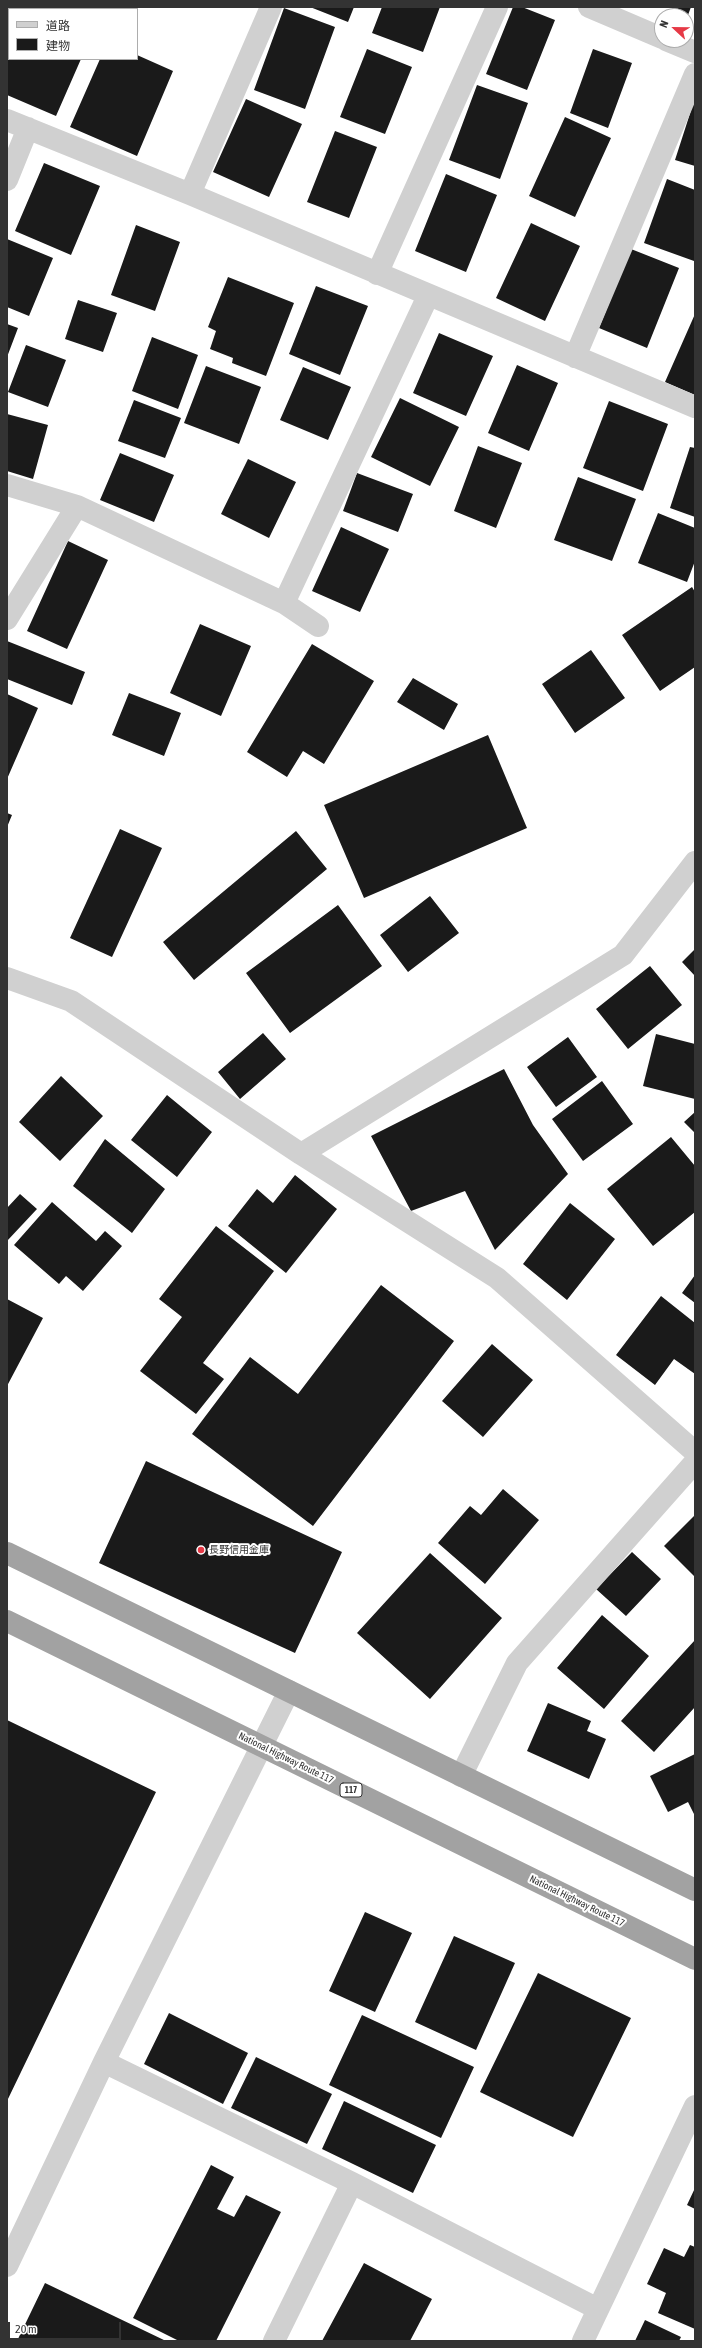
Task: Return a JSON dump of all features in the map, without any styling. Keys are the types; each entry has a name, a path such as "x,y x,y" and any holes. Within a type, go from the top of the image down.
{"highway":[{"path":"7,1553 695,1890"},
{"name":"National Highway Route 117","path":"7,1621 695,1959"}],"street":[{"path":"190,194 272,7"},
{"path":"377,274 497,7"},
{"path":"589,7 654,35"},
{"path":"685,48 695,52"},
{"path":"575,357 695,74"},
{"path":"7,120 190,194 428,296 695,407"},
{"path":"7,180 28,128"},
{"path":"284,603 428,296"},
{"path":"7,485 77,506 284,603 318,626"},
{"path":"7,619 77,506"},
{"path":"301,1154 623,955 695,862"},
{"path":"7,978 71,1001 301,1154 497,1278 695,1452"},
{"path":"461,1776 517,1663 695,1462"},
{"path":"7,2266 104,2062 288,1691"},
{"path":"104,2062 352,2183 598,2309"},
{"path":"583,2341 695,2106"},
{"path":"274,2341 352,2183"}],"building":[{"path":"46,7 99,7 98,8"},
{"path":"310,7 354,7 348,22"},
{"path":"382,7 440,7 423,52 372,33"},
{"path":"513,7 522,7 555,20 527,90 486,74"},
{"path":"669,7 691,7 691,8"},
{"path":"284,8 335,27 305,109 254,90"},
{"path":"8,45 8,60 81,60 56,116 7,95"},
{"path":"367,49 412,67 385,134 340,117"},
{"path":"593,49 632,63 608,128 570,113"},
{"path":"138,55 173,71 137,156 70,127 100,60 138,60"},
{"path":"477,85 528,103 500,179 449,160"},
{"path":"695,98 695,166 675,160"},
{"path":"246,99 302,124 269,197 213,172"},
{"path":"565,117 611,138 575,217 529,196"},
{"path":"335,131 377,147 349,218 307,202"},
{"path":"44,163 100,186 71,255 15,231"},
{"path":"446,174 497,195 466,272 415,251"},
{"path":"667,179 695,190 694,261 644,243"},
{"path":"531,223 580,246 545,321 496,298"},
{"path":"136,225 180,242 155,311 111,295"},
{"path":"7,239 53,258 29,316 7,307"},
{"path":"631,249 679,268 647,348 599,328"},
{"path":"228,277 294,303 266,376 232,363 233,358 210,349 216,331 208,327"},
{"path":"316,286 368,306 340,375 289,354"},
{"path":"78,300 117,313 103,352 65,339"},
{"path":"695,314 695,395 665,382"},
{"path":"7,324 18,328 7,357"},
{"path":"439,333 493,356 466,416 413,393"},
{"path":"152,337 198,355 178,409 132,391"},
{"path":"26,345 66,360 48,407 8,392"},
{"path":"517,365 558,383 529,451 488,433"},
{"path":"206,366 261,387 239,444 184,423"},
{"path":"303,367 351,387 328,440 280,420"},
{"path":"400,398 459,427 430,486 371,457"},
{"path":"134,400 181,418 165,458 118,441"},
{"path":"609,401 668,424 643,491 583,468"},
{"path":"7,414 48,425 33,479 7,471"},
{"path":"478,446 522,463 496,528 454,511"},
{"path":"690,447 695,448 695,517 670,508"},
{"path":"120,453 174,475 154,522 100,500"},
{"path":"248,459 296,482 269,538 221,514"},
{"path":"357,473 413,494 398,532 343,511"},
{"path":"578,477 636,499 612,561 554,540"},
{"path":"658,513 695,528 695,561 687,582 638,563"},
{"path":"341,527 389,549 360,612 312,591"},
{"path":"68,541 108,560 67,649 27,631"},
{"path":"692,587 695,592 695,667 660,691 622,635"},
{"path":"200,624 251,646 221,716 170,693"},
{"path":"7,641 85,672 72,705 7,679"},
{"path":"312,644 374,681 324,764 303,751 287,777 247,752"},
{"path":"591,650 625,698 575,733 542,684"},
{"path":"413,678 458,704 444,730 397,702"},
{"path":"129,693 181,713 164,756 112,735"},
{"path":"7,694 38,708 7,779"},
{"path":"488,735 527,828 364,898 324,805"},
{"path":"7,813 12,815 7,827"},
{"path":"120,829 162,848 112,957 70,938"},
{"path":"296,831 327,869 194,980 163,942"},
{"path":"430,896 459,933 408,972 380,935"},
{"path":"338,905 382,966 290,1033 246,973"},
{"path":"695,949 695,976 682,962"},
{"path":"650,966 682,1005 628,1049 596,1009"},
{"path":"263,1033 286,1059 240,1099 218,1072"},
{"path":"656,1034 695,1044 695,1099 643,1086"},
{"path":"568,1037 597,1077 556,1107 527,1067"},
{"path":"504,1069 533,1125 568,1174 495,1250 465,1191 411,1211 371,1136"},
{"path":"61,1076 103,1116 60,1161 19,1122"},
{"path":"602,1081 633,1124 583,1161 552,1119"},
{"path":"167,1095 212,1132 177,1177 131,1140"},
{"path":"695,1112 695,1133 684,1122"},
{"path":"671,1137 695,1166 695,1212 653,1246 607,1189"},
{"path":"105,1139 165,1189 132,1233 73,1186"},
{"path":"295,1175 337,1209 286,1273 228,1226 257,1189 273,1203"},
{"path":"20,1194 37,1209 7,1241 7,1208"},
{"path":"52,1202 96,1241 105,1231 122,1246 83,1291 66,1276 59,1284 14,1245"},
{"path":"570,1203 615,1239 567,1300 523,1264"},
{"path":"216,1226 274,1271 203,1363 224,1379 196,1414 140,1371 182,1317 159,1299"},
{"path":"695,1275 695,1303 682,1293"},
{"path":"381,1285 454,1341 313,1526 192,1434 250,1357 298,1394"},
{"path":"661,1296 695,1323 695,1374 674,1359 655,1385 616,1355"},
{"path":"7,1299 43,1318 7,1386"},
{"path":"492,1344 533,1380 483,1437 442,1401"},
{"path":"146,1461 342,1552 295,1653 99,1563"},
{"path":"503,1489 539,1520 485,1584 438,1543 470,1506 481,1515"},
{"path":"695,1515 695,1577 664,1546"},
{"path":"632,1552 661,1579 626,1616 596,1589"},
{"path":"430,1553 502,1618 430,1699 357,1633"},
{"path":"602,1615 649,1656 604,1709 557,1668"},
{"path":"695,1640 695,1707 654,1752 621,1721"},
{"path":"548,1703 591,1721 587,1731 606,1739 589,1779 527,1751"},
{"path":"7,1720 156,1792 7,2101"},
{"path":"695,1754 695,1816 688,1802 668,1812 650,1776"},
{"path":"365,1912 412,1933 375,2012 329,1991"},
{"path":"454,1936 515,1963 476,2050 415,2022"},
{"path":"538,1973 631,2018 573,2137 480,2092"},
{"path":"169,2013 248,2053 223,2104 144,2064"},
{"path":"362,2015 474,2067 441,2138 329,2085"},
{"path":"256,2057 332,2094 307,2144 231,2108"},
{"path":"344,2101 436,2145 413,2193 322,2149"},
{"path":"211,2165 234,2177 217,2209 234,2217 246,2195 281,2212 216,2341 179,2341 133,2318"},
{"path":"695,2188 695,2209 687,2205"},
{"path":"690,2245 695,2247 695,2329 658,2313 666,2293 647,2284 664,2248 684,2257"},
{"path":"364,2263 432,2299 410,2341 322,2341"},
{"path":"45,2283 166,2341 17,2341"},
{"path":"645,2320 681,2337 679,2341 635,2341"}],"place":[{"name":"長野信用金庫","path":"201,1550"}]}
